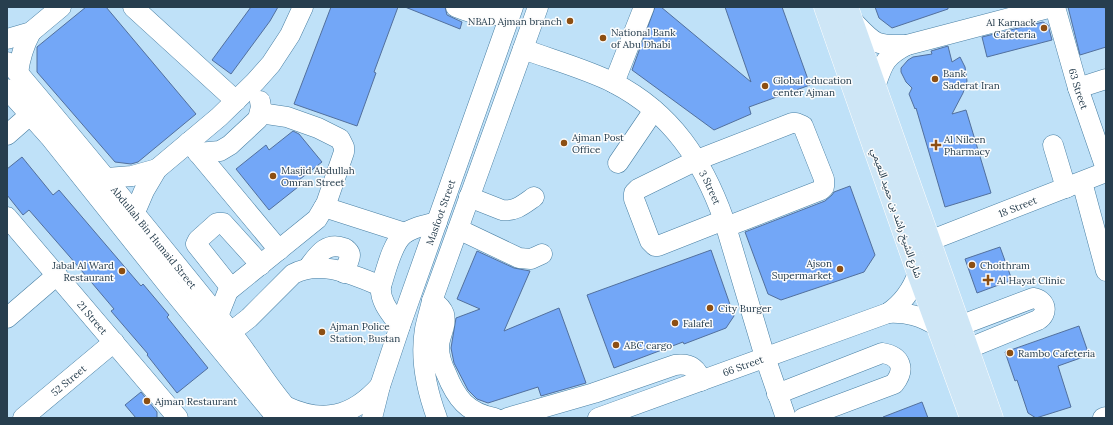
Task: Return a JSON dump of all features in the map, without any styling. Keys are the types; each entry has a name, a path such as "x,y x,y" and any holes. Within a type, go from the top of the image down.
{"main road":[{"name":"شارع الشيخ راشد بن حميد النعيمي","path":"825,7 970,418"},
{"name":"شارع الشيخ راشد بن حميد النعيمي","path":"849,13 992,418"}],"street":[{"path":"11,75 20,58 24,44 31,32 61,7"},
{"path":"133,7 236,100"},
{"path":"107,178 132,176 157,169 194,147 271,64 293,31 303,7"},
{"path":"456,7 476,15 485,16 512,10"},
{"path":"437,418 430,397 425,363 425,330 432,301 538,7"},
{"path":"614,83 644,7"},
{"path":"875,87 882,66 888,58 895,51 907,45 1052,7"},
{"name":"63 Street","path":"1055,7 1078,88 1106,169"},
{"name":"Masfoot Street","path":"372,418 380,386 400,326 512,10"},
{"path":"849,13 868,36 879,44 907,45"},
{"path":"7,39 31,32"},
{"name":"3 Street","path":"523,49 614,83 635,95 654,110 682,138 697,160 717,200 765,357 786,418"},
{"name":"Abdullah Bin Humaid Street","path":"11,75 31,114 172,290 286,414"},
{"name":"Abdullah Bin Humaid Street","path":"11,75 107,178 135,212 231,332 286,414"},
{"path":"1078,88 1106,79"},
{"path":"194,147 220,151 230,146 258,119 260,113 260,102 255,82"},
{"path":"618,163 654,110"},
{"path":"200,293 210,294 230,289 312,224 324,208 344,152 340,140 303,122 288,117 260,113"},
{"path":"7,135 31,114"},
{"path":"792,123 800,124 805,129 824,179 821,190 725,223 655,246 650,241 634,199 634,193 638,189 697,160 792,123"},
{"path":"1053,145 1074,185 1106,271"},
{"path":"194,147 279,250"},
{"path":"135,212 144,191 157,169"},
{"name":"18 Street","path":"929,241 1106,172"},
{"path":"469,197 507,211 516,209 534,197"},
{"path":"324,208 405,233"},
{"name":"21 Street","path":"7,216 114,342 172,416"},
{"path":"400,326 381,295 381,286 396,242 405,233 437,222"},
{"path":"230,289 196,244 198,240 217,223 223,223 261,265"},
{"path":"458,229 519,258 531,259 542,254"},
{"path":"231,332 249,318 293,274 308,268 324,249 332,246 343,247 350,255 344,273 381,286"},
{"name":"66 Street","path":"888,313 898,306 907,296 918,273"},
{"path":"7,318 57,275"},
{"path":"218,316 230,289"},
{"path":"959,326 1033,298 1042,301 1045,305 1046,310 1042,318 967,349"},
{"path":"432,301 437,304 444,314 444,326 440,339 439,354 455,394 464,404 474,411 485,416 495,418"},
{"name":"66 Street","path":"598,418 625,413 701,381 888,313 898,312 919,316 937,326"},
{"name":"52 Street","path":"23,418 114,342"},
{"path":"777,394 882,353 891,354 898,360 901,368 900,377 894,384 803,418"},
{"path":"507,418 542,413 675,365 689,365 699,374 701,381"},
{"path":"286,414 299,412 313,416 328,416 344,413 370,397 380,386"}],"building":[{"path":"86,7 106,7 196,114 138,162 131,164 115,162 37,72 37,47"},
{"path":"251,7 278,7 270,21 231,74 212,60"},
{"path":"331,7 398,7 374,72 376,73 357,126 294,104"},
{"path":"405,7 445,7 447,15 462,22 460,29"},
{"path":"655,7 661,7 751,82 725,7 782,7 810,85 749,107 751,114 714,130 632,70"},
{"path":"875,7 948,7 948,9 892,28 879,18"},
{"path":"1068,7 1105,7 1106,47 1080,55"},
{"path":"1043,22 1048,25 1052,40 987,57 982,37"},
{"path":"948,46 952,62 960,57 965,67 967,81 963,93 952,114 966,110 991,193 945,207 916,108 915,109 909,94 912,88 906,82 901,72 901,68 913,57 932,54 931,51"},
{"name":"Masjid Abdullah Omran Street","path":"293,131 299,134 322,162 295,183 298,187 269,210 236,169 266,145 269,150"},
{"path":"22,157 53,195 59,190 141,286 143,284 169,315 167,317 208,368 177,393 147,355 148,354 111,311 114,309 70,257 29,210 23,215 7,195 7,169"},
{"path":"850,186 875,255 864,272 781,300 768,294 745,232 825,201 834,192"},
{"path":"1000,247 1012,280 977,293 965,259"},
{"path":"711,250 734,316 726,328 684,344 683,342 614,368 587,295"},
{"path":"477,251 514,268 530,271 504,331 559,308 586,383 541,396 538,387 488,403 477,399 468,390 454,363 451,348 456,318 480,309 457,299"},
{"path":"1079,326 1089,355 1058,366 1071,407 1036,418 1028,413 1017,380 1015,381 1005,352"},
{"path":"141,392 157,412 157,418 136,418 125,405"},
{"path":"922,402 928,418 883,418 883,417"}],"place":[{"name":"NBAD Ajman branch","path":"570,21"},
{"name":"Al Karnack Cafeteria","path":"1044,28"},
{"name":"National Bank of Abu Dhabi","path":"603,38"},
{"name":"Bank Saderat Iran","path":"935,79"},
{"name":"Global education center Ajman","path":"765,86"},
{"name":"Ajman Post Office","path":"564,143"},
{"name":"Al Nileen Pharmacy","path":"936,145"},
{"name":"Masjid Abdullah Omran Street","path":"273,176"},
{"name":"Choithram","path":"972,265"},
{"name":"Ajson Supermarket","path":"840,269"},
{"name":"Jabal Al Ward Restaurant","path":"122,271"},
{"name":"Al Hayat Clinic","path":"988,280"},
{"name":"City Burger","path":"710,308"},
{"name":"Falafel","path":"675,323"},
{"name":"Ajman Police Station, Bustan","path":"322,332"},
{"name":"ABC cargo","path":"616,345"},
{"name":"Rambo Cafeteria","path":"1010,353"},
{"name":"Ajman Restaurant","path":"147,401"}]}
